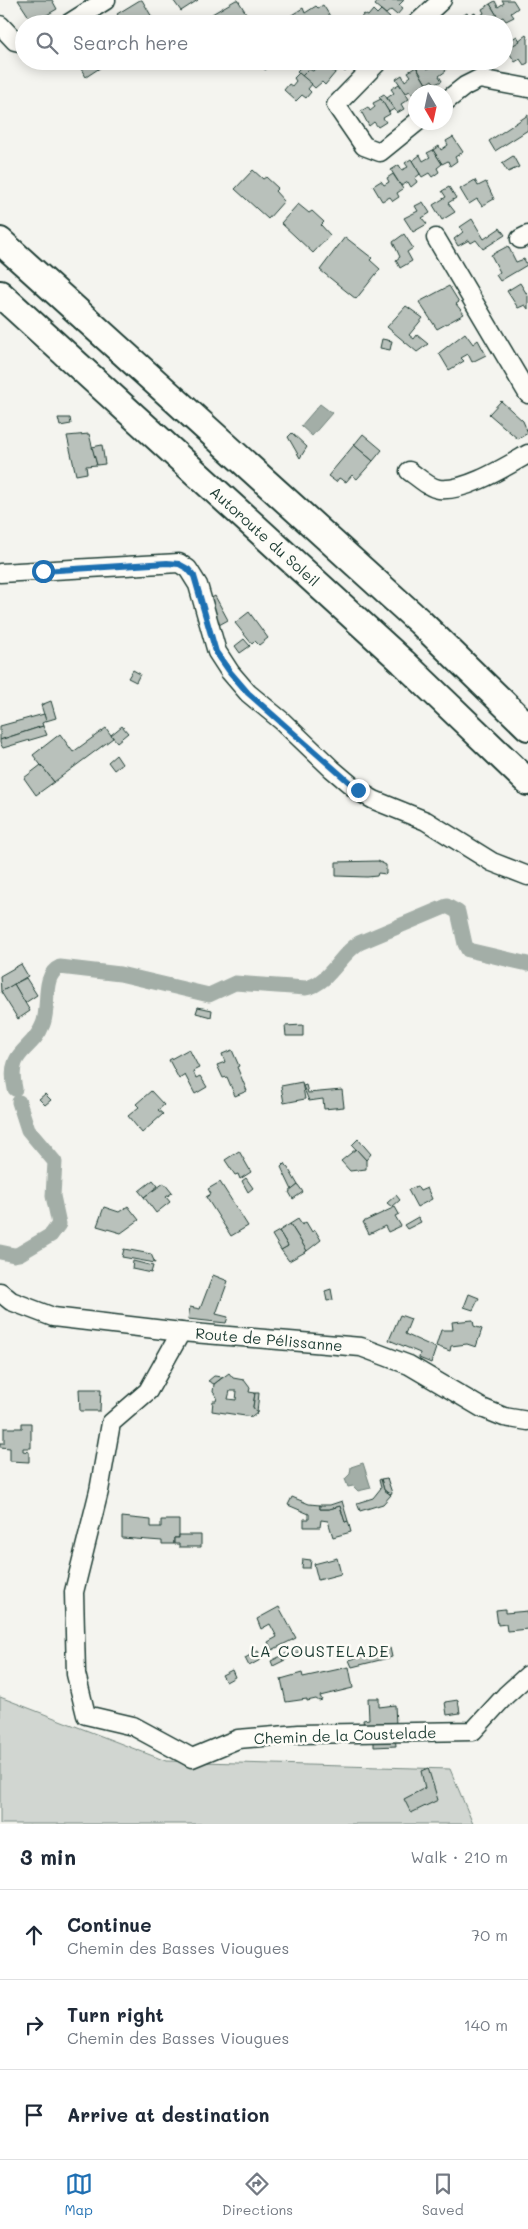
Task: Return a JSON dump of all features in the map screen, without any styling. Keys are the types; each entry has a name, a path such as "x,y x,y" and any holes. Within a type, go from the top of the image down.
{"highway":[{"path":"0,241 420,622 528,727"},
{"name":"Autoroute du Soleil","path":"0,294 403,662 528,782"}],"street":[{"path":"82,15 106,0"},
{"path":"426,15 442,0"},
{"path":"0,25 15,39"},
{"path":"370,70 336,105 364,146 380,152 408,129"},
{"path":"453,95 464,86 479,79 528,88"},
{"path":"436,238 528,394"},
{"path":"409,471 437,489 457,488 503,468 528,454"},
{"path":"0,573 167,563 184,566 194,576 198,585 216,652 248,693 358,790 374,800 426,821 492,862 528,876"},
{"name":"Route de Pélissanne","path":"0,1292 11,1301 53,1317 181,1332 360,1347 409,1365 482,1408 504,1417 528,1421"},
{"name":"Chemin de la Coustelade","path":"181,1332 148,1391 111,1423 99,1491 74,1592 76,1674 86,1714 134,1726 192,1758 238,1739 299,1734 473,1731 506,1695 528,1675"}],"shaded area":[{"path":"320,404 332,413 312,436 301,426"},
{"path":"363,1463 371,1488 358,1491 353,1486 348,1487 345,1479 350,1474 351,1467"},
{"path":"0,1697 166,1761 450,1769 473,1824 0,1824"}],"building":[{"path":"18,0 52,0 57,9 47,15 28,15"},
{"path":"142,0 151,15 118,15"},
{"path":"173,0 198,0 181,11"},
{"path":"238,0 247,15 213,15"},
{"path":"379,0 384,2 386,0 404,0 399,5 403,8 397,15 391,10 386,14 375,5"},
{"path":"502,0 513,0 518,8 511,13 512,15 497,15 490,4 495,1 498,7 504,3"},
{"path":"490,4 497,15 481,15 484,13 482,9"},
{"path":"323,5 329,15 292,15 303,8 305,13 316,6 318,8"},
{"path":"373,10 377,14 381,10 387,15 369,15"},
{"path":"526,35 528,39 528,63 524,65 520,59 515,62 513,59 513,45"},
{"path":"517,36 520,41 513,45 513,38"},
{"path":"82,70 97,70 86,77"},
{"path":"298,70 308,70 302,76"},
{"path":"308,70 331,70 335,73 325,85 322,82 315,88 302,76"},
{"path":"418,70 445,70 439,76 442,81 435,84 432,80 426,84"},
{"path":"418,70 426,84 408,85 408,92 406,93 396,79 402,75 405,81 411,76 408,72"},
{"path":"299,73 312,84 308,89 311,92 306,98 302,95 296,101 284,90 289,84 292,86 296,81 294,78"},
{"path":"399,84 408,98 408,100 401,104 404,109 397,113 387,98 394,93 391,89"},
{"path":"384,94 394,109 389,112 379,97"},
{"path":"381,99 390,114 383,118 386,122 378,127 374,122 369,126 361,111 368,107 370,111 375,107 373,103"},
{"path":"528,115 528,130 495,151 489,141"},
{"path":"453,137 463,152 455,157 457,161 450,166 448,161 442,164 433,150 439,146 441,150 448,145 446,141"},
{"path":"433,150 442,164 437,168 439,172 432,177 429,173 422,177 412,161 420,155 423,161 430,157 427,153"},
{"path":"513,156 519,167 508,172 502,163"},
{"path":"411,159 420,174 415,178 417,182 411,187 408,182 401,186 391,170 399,165 402,170 408,167 405,163"},
{"path":"253,170 263,179 266,177 278,188 275,191 284,201 268,219 235,189"},
{"path":"393,174 403,189 397,193 399,197 393,201 390,197 382,201 373,186 381,181 384,185 389,182 387,178"},
{"path":"475,180 478,186 486,182 494,199 482,206 477,199 469,204 460,189"},
{"path":"449,187 456,198 448,203 455,212 442,220 433,205 446,197 442,191"},
{"path":"423,202 430,213 422,218 427,224 413,232 404,218 418,211 415,206"},
{"path":"298,204 309,213 312,211 324,222 321,225 330,235 313,253 281,223"},
{"path":"472,219 484,239 500,228 505,235 483,249 476,240 471,243 469,240 458,246 454,239 463,232 460,227"},
{"path":"404,234 413,248 407,252 412,261 400,268 396,260 400,257 393,242"},
{"path":"345,237 372,258 370,260 380,269 356,299 320,270"},
{"path":"508,246 516,262 524,259 527,265 500,281 496,275 500,272 491,255"},
{"path":"520,283 528,296 528,309 525,305 518,308 507,291"},
{"path":"449,286 459,302 456,304 464,314 437,329 419,302"},
{"path":"406,306 423,318 409,335 414,339 417,335 428,344 417,352 387,327"},
{"path":"465,333 473,344 478,340 486,355 472,362 468,354 461,358 464,361 449,370 439,353"},
{"path":"382,339 392,341 390,350 380,348"},
{"path":"501,401 523,421 528,433 518,439 489,414"},
{"path":"58,418 70,418 71,424 60,426"},
{"path":"292,433 307,447 300,458 288,437"},
{"path":"89,434 97,465 86,466 87,473 76,475 67,436"},
{"path":"363,434 382,450 373,461 354,445"},
{"path":"102,445 105,464 97,465 92,447"},
{"path":"354,445 373,461 357,479 352,475 346,482 339,478 336,482 328,476"},
{"path":"215,596 228,620 219,625 209,608 208,600"},
{"path":"249,612 268,638 259,645 255,641 252,644 235,623"},
{"path":"244,639 250,646 240,653 235,646"},
{"path":"133,670 140,674 136,682 128,678"},
{"path":"51,701 56,718 46,721 41,705"},
{"path":"44,714 46,721 42,723 43,726 0,740 0,726"},
{"path":"43,726 47,735 3,748 0,743 0,740"},
{"path":"122,726 128,733 117,742 111,735"},
{"path":"106,728 113,738 54,782 33,755 60,734 73,752"},
{"path":"116,755 122,764 114,770 108,762"},
{"path":"41,765 54,782 36,795 24,778"},
{"path":"378,861 386,865 386,874 378,873 377,876 367,877 336,876 336,862"},
{"path":"21,964 28,976 1,992 0,976"},
{"path":"26,978 37,995 25,1003 14,984"},
{"path":"14,984 30,1011 18,1019 1,992"},
{"path":"198,1007 212,1010 211,1017 196,1013"},
{"path":"303,1025 303,1036 286,1036 285,1026"},
{"path":"189,1049 199,1068 193,1071 196,1078 200,1076 207,1087 195,1094 185,1075 179,1079 169,1060"},
{"path":"232,1050 247,1091 235,1096 227,1077 223,1078 217,1065 225,1062 222,1054"},
{"path":"302,1082 305,1099 284,1103 281,1086"},
{"path":"306,1085 308,1093 342,1090 344,1107 324,1109 323,1099 309,1101 303,1086"},
{"path":"151,1091 164,1105 158,1110 163,1114 142,1133 128,1116 139,1107 136,1104"},
{"path":"45,1094 51,1100 45,1105 39,1099"},
{"path":"358,1139 371,1154 366,1160 352,1145"},
{"path":"356,1149 366,1160 366,1169 350,1171 341,1161"},
{"path":"239,1151 251,1172 240,1179 238,1174 235,1175 225,1160"},
{"path":"285,1163 298,1185 292,1190 281,1167"},
{"path":"246,1178 253,1188 248,1192 242,1181"},
{"path":"153,1180 158,1186 144,1197 139,1191"},
{"path":"220,1182 248,1226 231,1236 206,1197 211,1194 208,1189"},
{"path":"164,1183 172,1193 166,1197 170,1202 156,1213 144,1197"},
{"path":"298,1185 303,1192 293,1199 289,1192"},
{"path":"417,1186 420,1191 427,1188 432,1199 417,1207 408,1190"},
{"path":"396,1195 400,1200 392,1207 387,1203"},
{"path":"128,1206 139,1220 121,1233 97,1226 104,1207 119,1212"},
{"path":"395,1207 399,1214 395,1216 401,1226 388,1232 385,1226 369,1234 363,1222"},
{"path":"418,1217 421,1222 407,1229 404,1225"},
{"path":"298,1219 302,1225 306,1222 312,1232 315,1230 321,1240 307,1251 290,1224"},
{"path":"290,1224 307,1251 289,1261 281,1250 288,1246 279,1231"},
{"path":"279,1231 288,1246 281,1250 272,1235"},
{"path":"124,1249 151,1254 155,1263 122,1257"},
{"path":"133,1261 153,1266 151,1273 132,1269"},
{"path":"213,1275 228,1281 216,1314 228,1317 226,1323 188,1319 190,1307 200,1309"},
{"path":"331,1289 333,1300 327,1301 325,1291"},
{"path":"469,1294 479,1298 473,1310 464,1307"},
{"path":"400,1315 411,1319 405,1334 436,1348 431,1363 419,1358 420,1353 389,1340"},
{"path":"473,1320 474,1326 482,1329 476,1347 467,1344 451,1346 450,1351 436,1346 441,1330 453,1330 452,1322"},
{"path":"229,1373 233,1378 244,1380 250,1388 249,1392 255,1393 253,1407 257,1413 252,1417 212,1411 213,1401 216,1401 217,1397 213,1392 214,1384","holes":["230,1391 237,1391 236,1400 228,1399"]},
{"path":"214,1376 223,1377 214,1384 208,1381"},
{"path":"79,1389 101,1389 100,1411 80,1411"},
{"path":"255,1393 259,1393 257,1413 253,1407"},
{"path":"22,1423 31,1423 31,1448 23,1448 23,1451 29,1452 29,1462 10,1461 10,1448 0,1447 0,1443 4,1443 4,1428 22,1428"},
{"path":"387,1478 391,1495 384,1490 381,1479"},
{"path":"381,1479 384,1490 391,1495 383,1504 360,1511 357,1503 373,1498 381,1488 379,1480"},
{"path":"292,1497 309,1504 320,1505 320,1509 340,1506 345,1522 348,1521 351,1532 333,1537 328,1521 321,1520 320,1527 304,1527 304,1519 309,1519 309,1514 288,1505"},
{"path":"342,1501 348,1521 345,1522 340,1506 320,1509 320,1505 330,1505"},
{"path":"122,1517 151,1520 151,1527 161,1527 161,1520 179,1520 179,1538 174,1538 174,1544 162,1544 162,1541 122,1538"},
{"path":"179,1535 201,1535 201,1547 179,1547 179,1544 174,1544 174,1538 179,1538"},
{"path":"337,1558 341,1574 318,1580 314,1564"},
{"path":"303,1559 311,1560 310,1568 302,1568"},
{"path":"279,1607 296,1638 272,1650 268,1642 277,1637 270,1624 261,1629 257,1619"},
{"path":"505,1609 505,1613 528,1611 528,1629 507,1631 506,1624 498,1625 496,1610"},
{"path":"298,1648 300,1652 283,1661 281,1656"},
{"path":"390,1648 392,1657 352,1667 349,1660"},
{"path":"258,1651 262,1659 249,1666 245,1658"},
{"path":"281,1656 283,1661 273,1666 271,1661"},
{"path":"349,1667 353,1688 320,1696 322,1700 319,1701 316,1699 307,1701 307,1699 286,1702 281,1679 302,1673 303,1677"},
{"path":"232,1670 235,1677 226,1682 222,1675"},
{"path":"368,1698 379,1698 379,1707 395,1705 396,1725 364,1727 363,1720 369,1719"},
{"path":"458,1700 460,1713 447,1715 445,1702"},
{"path":"395,1736 396,1746 374,1747 374,1737"},
{"path":"428,1768 438,1800 411,1813 404,1799 425,1788 421,1771"}],"waterway":[{"path":"15,1089 14,1066 17,1059 33,1041 43,1024 50,977 60,967 120,974 209,995 235,983 306,988 322,981 346,954 359,943 447,906 458,912 468,950 528,964"},
{"path":"0,1252 14,1255 19,1254 51,1235 59,1224 53,1196 55,1162 28,1130 19,1102"}],"district":[{"name":"LA COUSTELADE","path":"320,1650"}],"route":[{"path":"43,571 167,563 179,564 188,569 198,585 216,652 230,672 248,693 358,790"}]}
